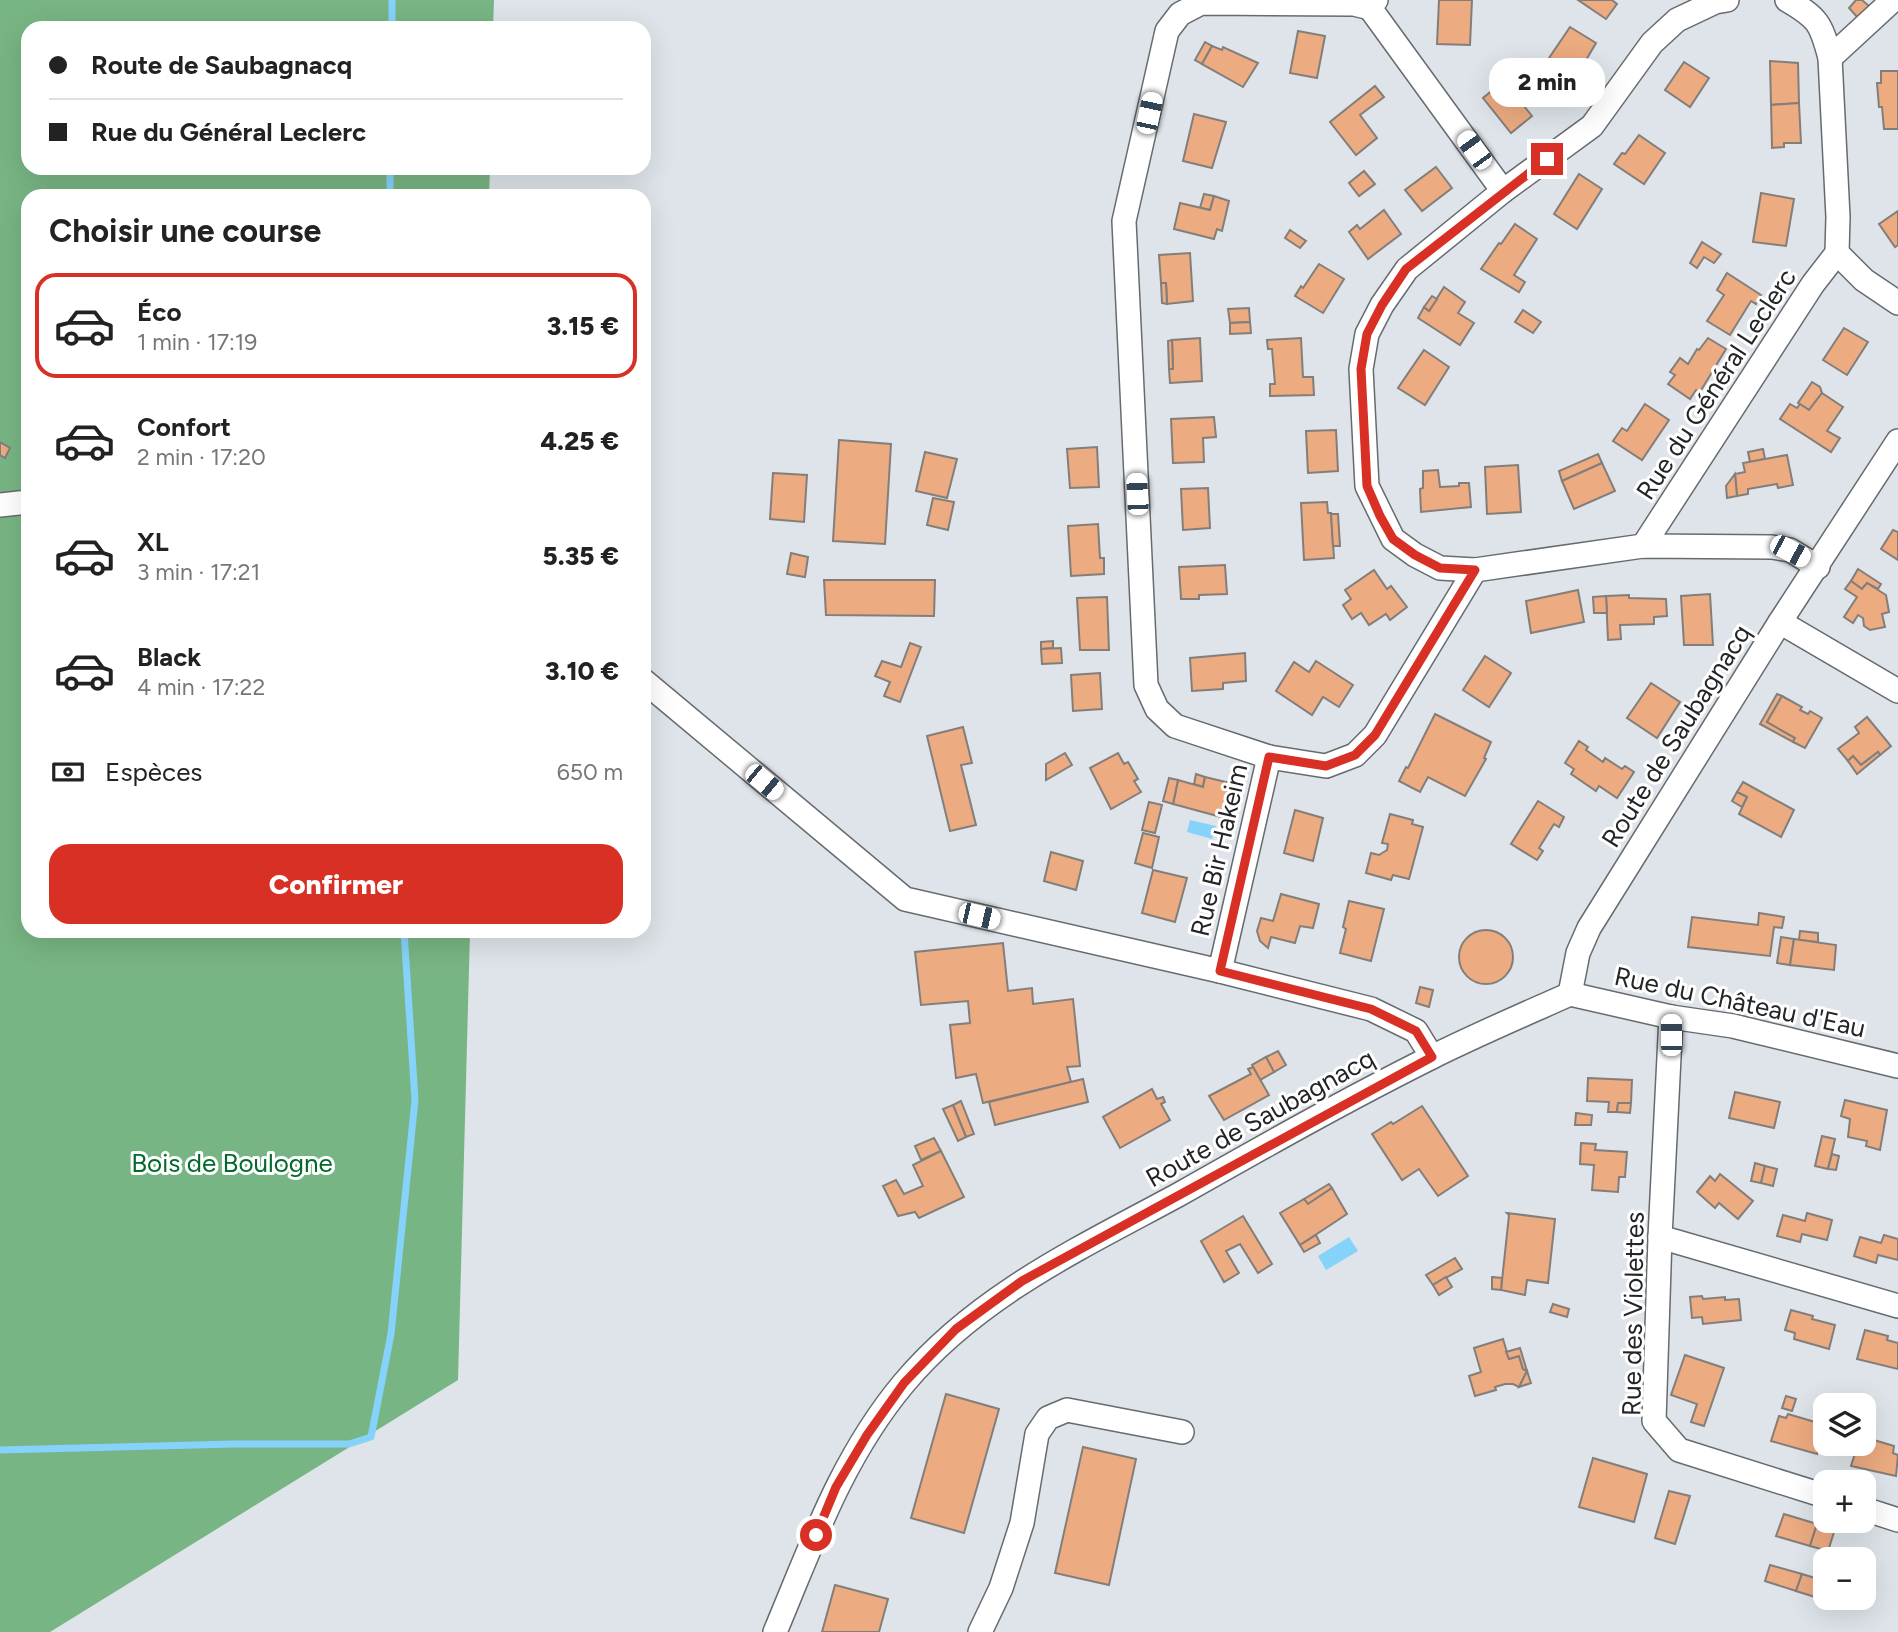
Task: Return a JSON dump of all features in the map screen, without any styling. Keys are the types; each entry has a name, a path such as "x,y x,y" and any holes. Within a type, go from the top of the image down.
{"street":[{"path":"1727,0 1715,2 1677,20 1652,43 1592,126 1503,191 1406,269 1367,334 1361,369 1367,486 1393,539 1440,568 1475,570 1643,546 1772,547 1790,551 1818,567"},
{"path":"1787,0 1812,14 1824,36 1830,58 1838,217 1837,253 1864,280 1898,303"},
{"path":"1830,58 1893,0"},
{"path":"1269,757 1175,726 1157,709 1146,685 1124,221 1167,31 1180,14 1201,3 1373,4 1503,191"},
{"name":"Rue du Général Leclerc","path":"1643,546 1813,284 1837,253"},
{"name":"Route de Saubagnacq","path":"775,1632 836,1487 855,1455 904,1383 956,1329 1022,1281 1338,1106 1432,1057 1570,994 1578,953 1589,928 1780,622 1898,441"},
{"path":"0,505 21,503"},
{"name":"Rue Bir Hakeim","path":"1220,971 1269,757 1326,766 1355,755 1375,735 1475,570"},
{"path":"1780,622 1898,691"},
{"path":"651,687 905,899 1220,971 1371,1009 1416,1031 1432,1057"},
{"name":"Rue du Château d'Eau","path":"1570,994 1671,1017 1733,1026 1898,1066"},
{"name":"Rue des Violettes","path":"1671,1017 1654,1422 1679,1450 1813,1492"},
{"path":"1660,1237 1898,1306"},
{"path":"981,1632 1001,1588 1022,1523 1037,1434 1048,1418 1067,1410 1182,1432"},
{"path":"1876,1513 1898,1520"}],"green space":[{"name":"Bois de Boulogne","path":"0,0 494,0 493,21 21,21 21,175 490,175 489,189 21,189 21,938 470,938 458,1380 50,1632 0,1632"}],"water":[{"path":"1190,820 1216,826 1212,839 1187,832"},
{"path":"1349,1237 1358,1251 1326,1270 1318,1256"}],"building":[{"path":"1439,0 1472,0 1470,45 1437,44"},
{"path":"1578,0 1612,0 1617,4 1606,19"},
{"path":"1856,0 1862,0 1869,6 1858,18 1849,8"},
{"path":"1570,27 1596,43 1573,82 1545,64"},
{"path":"1298,31 1325,36 1317,78 1290,73"},
{"path":"1205,42 1212,46 1202,64 1195,60"},
{"path":"1212,46 1222,50 1223,47 1258,63 1243,87 1202,64"},
{"path":"1770,61 1798,63 1799,103 1771,105"},
{"path":"1684,62 1709,78 1690,107 1665,90"},
{"path":"1881,71 1898,71 1898,129 1884,129 1877,83 1881,83"},
{"path":"1504,81 1532,116 1511,133 1483,98"},
{"path":"1375,86 1384,97 1360,115 1377,138 1356,155 1330,122"},
{"path":"1799,103 1801,143 1784,143 1784,147 1772,148 1771,105"},
{"path":"1194,114 1226,122 1212,168 1183,161"},
{"path":"1639,135 1665,153 1644,184 1614,164"},
{"path":"1436,167 1452,188 1422,211 1405,190"},
{"path":"1364,171 1375,184 1359,196 1349,183"},
{"path":"1579,174 1602,189 1577,229 1554,214"},
{"path":"1761,193 1794,199 1786,246 1753,242"},
{"path":"1204,194 1214,196 1210,210 1200,208"},
{"path":"1214,196 1229,201 1222,231 1217,229 1214,239 1174,229 1180,203 1210,210"},
{"path":"1384,210 1401,234 1368,259 1349,232 1357,225 1360,229"},
{"path":"1898,211 1898,245 1895,247 1879,224"},
{"path":"1515,224 1537,239 1514,275 1525,282 1519,292 1481,269"},
{"path":"1290,230 1306,241 1300,248 1285,238"},
{"path":"1702,242 1721,254 1714,263 1704,257 1697,268 1690,263"},
{"path":"1190,253 1193,301 1167,304 1166,283 1161,283 1159,255"},
{"path":"1319,264 1344,279 1323,313 1295,296"},
{"path":"1727,273 1761,295 1756,304 1751,301 1730,335 1707,321 1724,295 1717,290"},
{"path":"1161,283 1166,283 1167,304 1162,303"},
{"path":"1444,287 1465,302 1458,313 1474,323 1460,345 1418,318 1424,307 1429,311"},
{"path":"1432,296 1437,299 1429,311 1424,307"},
{"path":"1249,308 1250,322 1230,323 1228,309"},
{"path":"1523,310 1541,322 1533,333 1515,322"},
{"path":"1250,322 1251,333 1230,334 1230,323"},
{"path":"1844,328 1868,342 1847,375 1823,360"},
{"path":"1200,338 1202,381 1170,383 1169,369 1173,369 1172,340"},
{"path":"1301,338 1303,377 1313,377 1314,395 1270,396 1270,384 1275,384 1272,349 1268,349 1267,340"},
{"path":"1708,338 1726,349 1700,392 1696,390 1690,399 1668,384 1675,375 1670,372 1680,358 1688,364"},
{"path":"1172,340 1173,369 1169,369 1168,341"},
{"path":"1424,350 1449,367 1425,405 1398,388"},
{"path":"1812,382 1820,387 1822,393 1809,410 1798,403"},
{"path":"1822,393 1843,407 1827,431 1840,438 1831,452 1780,419 1790,404 1797,408 1800,404 1809,410"},
{"path":"1645,404 1669,420 1642,460 1613,441 1622,428 1627,431"},
{"path":"1214,417 1216,437 1203,438 1204,462 1173,463 1171,419"},
{"path":"1336,430 1338,471 1308,473 1306,431"},
{"path":"839,440 891,444 885,544 833,541"},
{"path":"0,442 10,448 5,458 0,455"},
{"path":"1097,447 1099,487 1070,488 1067,449"},
{"path":"1763,449 1765,459 1750,462 1748,452"},
{"path":"925,452 957,459 947,498 916,491"},
{"path":"1598,454 1602,463 1562,481 1559,471"},
{"path":"1787,455 1793,485 1778,488 1777,484 1748,489 1748,494 1737,496 1735,474 1745,472 1743,463"},
{"path":"1602,463 1615,491 1574,509 1562,481"},
{"path":"1518,465 1521,512 1487,514 1485,467"},
{"path":"1438,470 1440,487 1469,483 1471,507 1421,512 1420,489 1423,488 1423,471"},
{"path":"773,473 807,475 804,522 770,519"},
{"path":"1735,474 1737,496 1727,498 1726,486"},
{"path":"1208,488 1210,528 1183,530 1181,489"},
{"path":"933,498 954,502 948,530 927,525"},
{"path":"1327,502 1328,513 1331,513 1334,558 1304,560 1301,503"},
{"path":"1331,514 1338,514 1340,546 1333,546"},
{"path":"1098,524 1104,574 1071,576 1068,526"},
{"path":"1893,530 1898,532 1898,560 1881,549"},
{"path":"791,553 808,557 805,577 787,574"},
{"path":"1225,565 1227,594 1181,599 1179,567"},
{"path":"1858,569 1881,584 1878,589 1867,583 1862,589 1851,581"},
{"path":"1374,570 1387,589 1391,586 1407,607 1390,620 1386,614 1369,625 1361,613 1352,619 1343,605 1351,599 1345,590"},
{"path":"824,580 935,580 934,616 826,615"},
{"path":"1851,581 1862,589 1867,583 1886,595 1889,612 1882,614 1885,627 1870,630 1864,626 1863,618 1858,615 1853,623 1844,617 1857,597 1845,589"},
{"path":"1578,590 1584,622 1531,633 1526,601"},
{"path":"1710,594 1713,645 1684,645 1681,596"},
{"path":"1629,595 1629,598 1666,599 1667,616 1654,617 1654,624 1620,625 1621,639 1608,640 1606,596"},
{"path":"1606,596 1607,613 1594,613 1593,597"},
{"path":"1107,597 1109,650 1080,650 1077,598"},
{"path":"1053,641 1053,648 1041,649 1041,642"},
{"path":"910,643 921,647 900,702 884,696 890,682 875,676 882,661 901,667"},
{"path":"1061,648 1062,663 1042,664 1041,649"},
{"path":"1245,653 1246,681 1223,683 1223,689 1192,691 1190,658"},
{"path":"1485,656 1511,673 1489,707 1463,690"},
{"path":"1316,661 1353,685 1339,707 1323,697 1312,715 1276,691 1294,662 1309,672"},
{"path":"1100,673 1102,709 1073,711 1071,675"},
{"path":"1651,683 1680,702 1657,738 1627,718"},
{"path":"1777,694 1782,696 1767,722 1795,738 1793,742 1760,724"},
{"path":"1782,696 1802,707 1800,710 1808,714 1810,711 1822,718 1805,748 1793,742 1795,738 1767,722"},
{"path":"1435,714 1491,742 1484,758 1486,759 1465,796 1428,777 1420,792 1399,781"},
{"path":"1867,717 1891,746 1861,765 1853,756 1848,761 1838,749 1859,733 1855,727"},
{"path":"963,727 972,763 961,765 976,825 950,831 927,736"},
{"path":"1579,741 1588,747 1586,750 1603,762 1605,758 1622,769 1625,766 1634,772 1617,798 1599,786 1596,791 1571,774 1574,769 1565,763"},
{"path":"1878,752 1880,755 1857,774 1848,761 1853,756 1861,765"},
{"path":"1065,753 1072,765 1046,780 1046,764"},
{"path":"1118,753 1124,764 1128,762 1138,779 1134,781 1141,792 1111,809 1090,768"},
{"path":"1196,774 1205,777 1203,787 1194,784"},
{"path":"1205,777 1230,783 1221,817 1173,804 1178,780 1203,787"},
{"path":"1169,778 1178,780 1173,804 1163,801"},
{"path":"1743,782 1794,810 1781,837 1739,814 1747,797 1737,792"},
{"path":"1737,792 1747,797 1742,807 1732,801"},
{"path":"1538,801 1564,817 1559,827 1554,824 1539,848 1543,851 1537,860 1511,844"},
{"path":"1149,802 1162,805 1155,833 1142,830"},
{"path":"1295,810 1323,818 1313,861 1284,853"},
{"path":"1390,814 1413,820 1412,824 1423,827 1409,879 1393,875 1391,880 1366,873 1371,853 1379,855 1387,850 1388,844 1382,843"},
{"path":"1143,833 1159,837 1152,868 1135,863"},
{"path":"1051,852 1083,861 1076,890 1044,881"},
{"path":"1153,870 1187,878 1175,922 1142,913"},
{"path":"1281,894 1319,904 1313,928 1300,926 1295,943 1271,937 1268,948 1260,941 1257,931 1261,918 1273,921"},
{"path":"1349,901 1384,909 1371,961 1340,953"},
{"path":"1759,913 1784,917 1782,928 1774,927 1770,956 1688,947 1692,917 1758,925"},
{"path":"1486,930 1505,938 1513,957 1505,976 1486,984 1467,976 1459,957 1467,938"},
{"path":"1800,931 1818,933 1818,942 1799,940"},
{"path":"1781,937 1794,939 1790,965 1777,963"},
{"path":"1794,939 1836,945 1834,970 1790,965"},
{"path":"1003,943 1008,991 1032,988 1033,1004 1073,999 1080,1066 1067,1067 1071,1082 983,1103 976,1074 956,1078 950,1025 970,1023 968,1001 921,1005 915,952"},
{"path":"1420,987 1433,990 1429,1007 1416,1003"},
{"path":"1278,1051 1286,1065 1274,1072 1266,1057"},
{"path":"1266,1057 1274,1072 1260,1080 1252,1065"},
{"path":"1253,1067 1269,1095 1224,1120 1209,1096 1251,1074 1248,1069"},
{"path":"1588,1078 1632,1080 1631,1103 1618,1103 1617,1112 1608,1112 1609,1102 1587,1101"},
{"path":"1083,1079 1088,1102 995,1125 989,1102"},
{"path":"1152,1089 1157,1099 1163,1097 1165,1102 1161,1104 1170,1120 1120,1148 1103,1117"},
{"path":"1735,1092 1780,1102 1774,1128 1729,1118"},
{"path":"1845,1100 1887,1110 1880,1150 1866,1146 1867,1141 1848,1137 1850,1119 1841,1116"},
{"path":"961,1101 974,1134 966,1137 953,1105"},
{"path":"1618,1103 1631,1103 1630,1113 1617,1112"},
{"path":"953,1105 966,1137 958,1141 943,1109"},
{"path":"1422,1106 1468,1176 1438,1196 1419,1169 1402,1180 1372,1134"},
{"path":"1576,1113 1592,1115 1591,1125 1575,1125"},
{"path":"1822,1136 1835,1139 1828,1169 1815,1166"},
{"path":"934,1138 941,1151 921,1160 915,1146"},
{"path":"1581,1143 1596,1144 1595,1150 1627,1152 1625,1177 1619,1177 1618,1192 1592,1190 1594,1165 1580,1164"},
{"path":"941,1151 964,1197 919,1218 915,1212 898,1216 883,1186 896,1180 904,1194 923,1186 913,1165"},
{"path":"1832,1154 1839,1156 1836,1170 1828,1169"},
{"path":"1755,1163 1765,1166 1761,1183 1751,1181"},
{"path":"1765,1166 1777,1169 1773,1186 1761,1183"},
{"path":"1720,1174 1753,1201 1738,1219 1719,1203 1715,1208 1697,1192 1710,1176 1715,1181"},
{"path":"1329,1184 1332,1188 1308,1204 1304,1199"},
{"path":"1332,1188 1347,1214 1300,1245 1280,1213 1304,1199 1308,1204"},
{"path":"1507,1213 1555,1219 1548,1283 1527,1280 1525,1295 1501,1290 1509,1215"},
{"path":"1807,1213 1832,1220 1827,1240 1802,1234 1800,1242 1777,1236 1783,1215 1805,1221"},
{"path":"1243,1216 1272,1264 1258,1273 1240,1244 1226,1251 1239,1273 1224,1282 1201,1241"},
{"path":"1316,1235 1320,1243 1304,1252 1300,1245"},
{"path":"1884,1235 1898,1239 1898,1260 1878,1255 1876,1263 1854,1256 1860,1237 1881,1243"},
{"path":"1455,1258 1462,1269 1433,1285 1426,1275"},
{"path":"1446,1277 1452,1287 1439,1295 1433,1285"},
{"path":"1492,1277 1502,1278 1501,1290 1492,1289"},
{"path":"1702,1296 1703,1299 1739,1299 1741,1320 1703,1324 1702,1317 1692,1318 1690,1297"},
{"path":"1553,1304 1569,1309 1567,1317 1550,1312"},
{"path":"1791,1310 1835,1325 1829,1349 1794,1339 1795,1333 1785,1330"},
{"path":"1865,1330 1888,1336 1887,1340 1898,1343 1898,1369 1857,1359"},
{"path":"1503,1339 1509,1359 1519,1356 1523,1369 1527,1371 1519,1387 1505,1384 1495,1387 1496,1390 1475,1396 1469,1376 1481,1372 1474,1348"},
{"path":"1520,1348 1527,1371 1523,1369 1519,1356 1509,1359 1506,1352"},
{"path":"1685,1355 1724,1368 1704,1426 1691,1422 1697,1404 1671,1395"},
{"path":"1527,1371 1531,1383 1519,1387"},
{"path":"946,1394 999,1409 964,1533 911,1518"},
{"path":"1786,1396 1796,1399 1792,1411 1782,1408"},
{"path":"1788,1414 1813,1421 1813,1453 1771,1441 1779,1416 1786,1418"},
{"path":"1876,1441 1894,1446 1893,1453 1898,1455 1896,1476 1851,1466 1854,1456 1876,1456"},
{"path":"1083,1447 1136,1459 1109,1585 1055,1573"},
{"path":"1593,1458 1647,1474 1634,1522 1579,1507"},
{"path":"1669,1491 1690,1496 1675,1544 1655,1538"},
{"path":"1784,1514 1813,1523 1814,1533 1810,1546 1776,1536"},
{"path":"1814,1533 1834,1533 1829,1547 1810,1546"},
{"path":"1770,1565 1802,1574 1796,1591 1765,1581"},
{"path":"1802,1574 1813,1577 1813,1596 1796,1591"},
{"path":"835,1585 888,1599 879,1632 822,1632"}],"waterway":[{"path":"392,0 392,21"},
{"path":"390,175 390,189"},
{"path":"0,1450 349,1444 371,1437 391,1334 415,1100 404,938"}],"route":[{"path":"816,1535 836,1487 867,1435 904,1383 956,1329 1022,1281 1432,1057 1416,1031 1371,1009 1220,971 1269,757 1326,766 1355,755 1375,735 1475,570 1440,568 1415,555 1393,539 1380,516 1367,486 1361,369 1367,334 1406,269 1547,159"}]}
